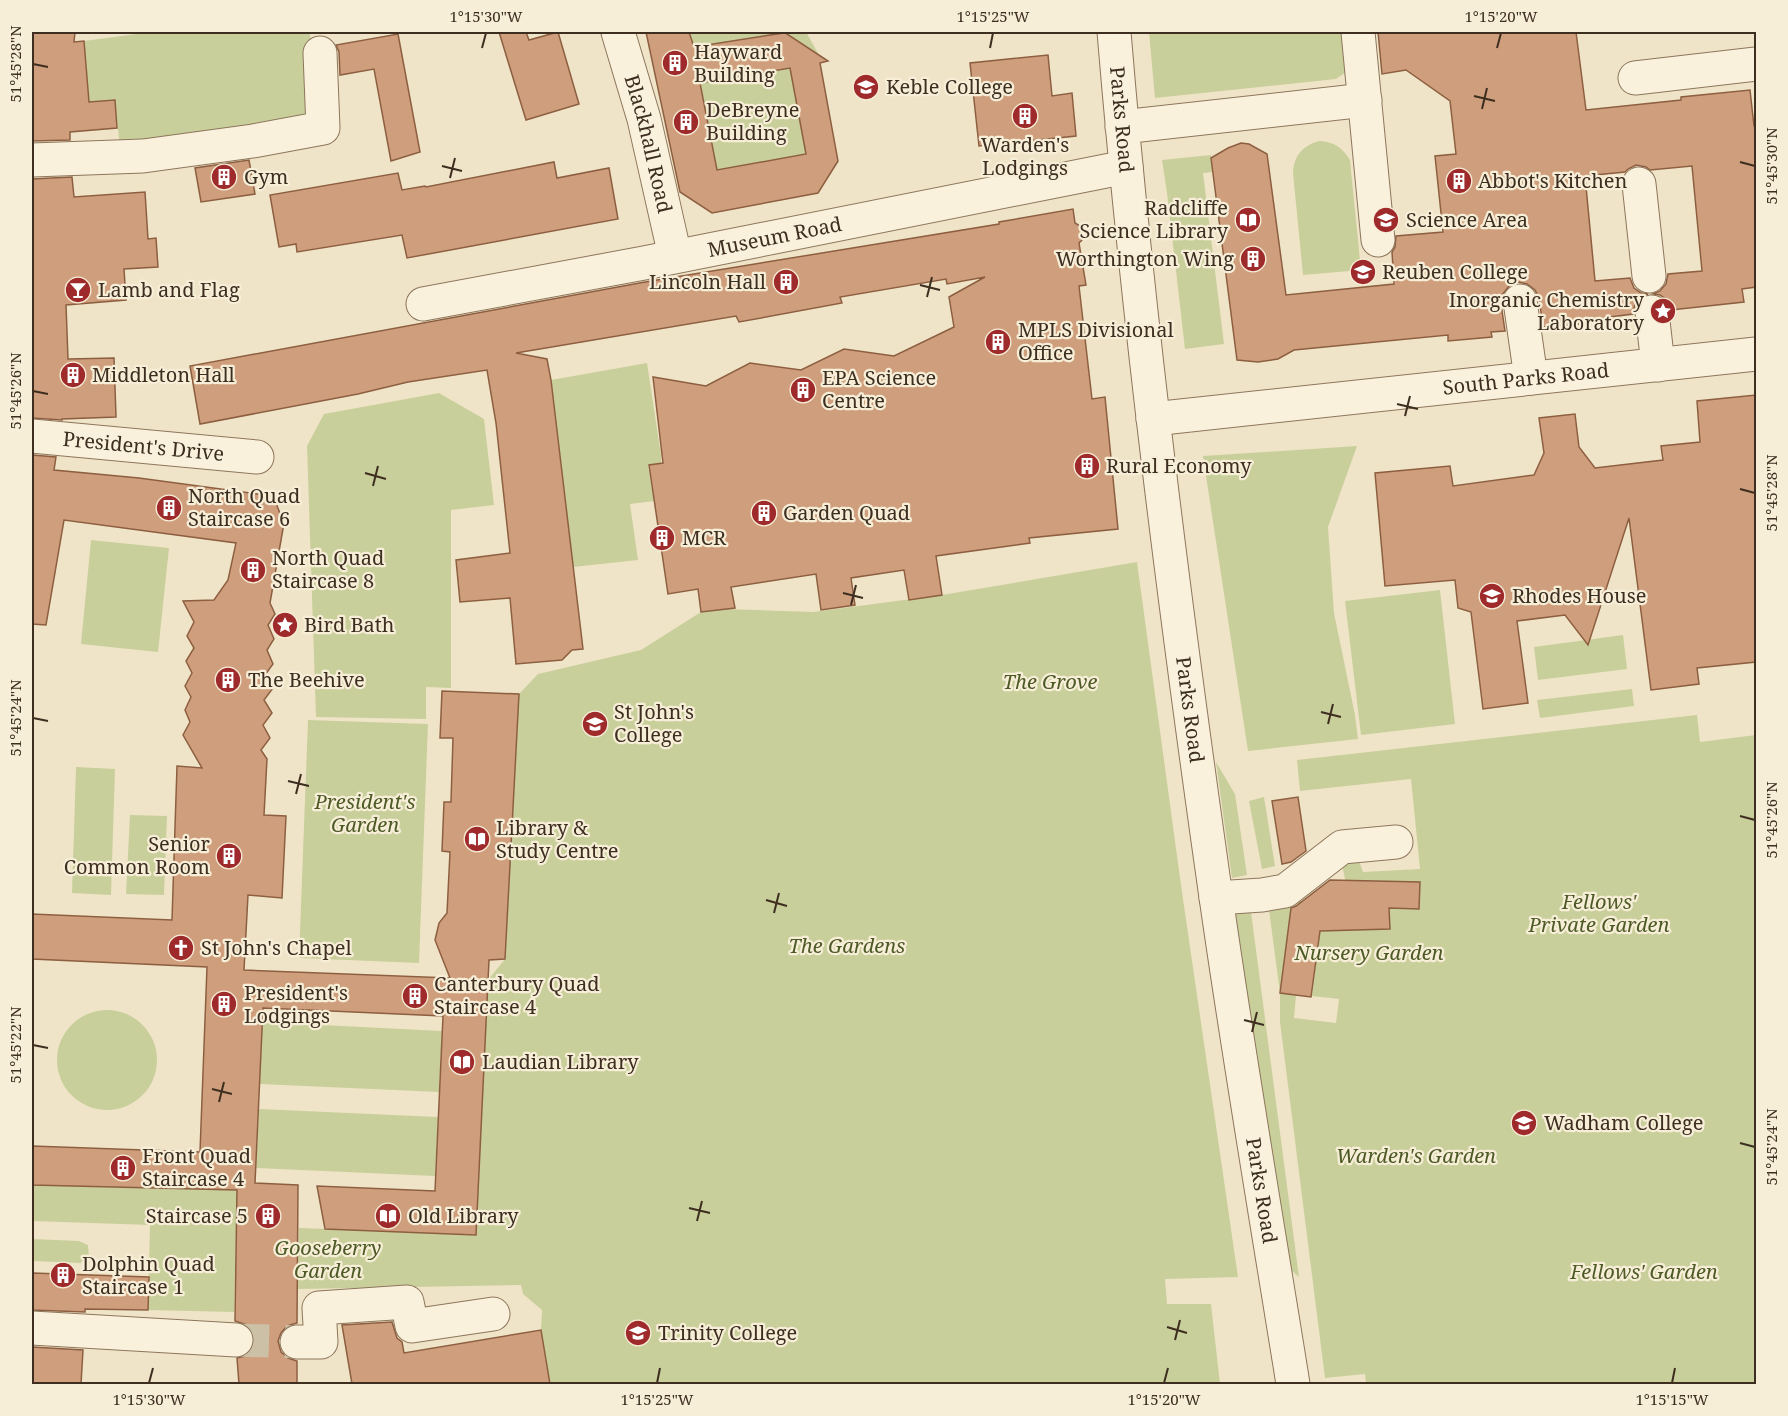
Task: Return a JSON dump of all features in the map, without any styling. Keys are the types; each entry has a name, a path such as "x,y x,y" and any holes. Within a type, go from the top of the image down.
{"street":[{"name":"Blackhall Road","path":"618,32 644,119 675,256"},
{"name":"Parks Road","path":"1114,32 1126,167 1163,507 1216,898 1293,1384"},
{"path":"1358,32 1378,240"},
{"path":"32,160 143,156 253,141 323,128 320,53"},
{"path":"1635,78 1756,64"},
{"path":"1122,127 1365,100"},
{"name":"Museum Road","path":"423,304 1126,167"},
{"path":"1639,184 1649,276"},
{"path":"1520,301 1531,378"},
{"path":"1652,312 1658,365"},
{"name":"South Parks Road","path":"1153,419 1756,354"},
{"name":"President's Drive","path":"32,436 257,457"},
{"path":"1216,898 1285,891 1342,847 1396,842"},
{"path":"297,1342 321,1342 319,1308 407,1302 412,1326 493,1314"},
{"path":"32,1328 236,1340"}],"green space":[{"path":"151,32 310,32 314,108 299,120 120,147 115,101 89,102 84,41"},
{"path":"689,32 806,32 819,55 786,33 741,40 790,68 806,154 717,170"},
{"path":"1149,32 1348,32 1346,72 1336,79 1155,98"},
{"path":"1319,141 1337,146 1350,160 1361,270 1303,275 1293,173 1300,152"},
{"path":"1211,155 1213,172 1203,173 1224,344 1185,349 1162,160"},
{"path":"647,363 661,463 648,466 654,501 630,504 638,560 573,567 551,380"},
{"path":"439,393 484,419 494,505 451,510 451,688 426,687 426,719 316,717 307,446 324,414"},
{"path":"1357,446 1328,527 1334,613 1358,739 1248,751 1203,456"},
{"path":"91,540 169,548 158,652 81,644"},
{"name":"The Gardens","path":"1137,562 1238,1277 1165,1279 1167,1304 1211,1304 1220,1384 550,1384 541,1330 542,1310 523,1294 521,1285 298,1289 299,1228 476,1234 488,980 505,959 519,694 538,674 641,650 701,612 723,609 813,612 942,595"},
{"path":"1440,590 1455,724 1361,735 1345,601"},
{"path":"1623,635 1627,669 1538,680 1534,647"},
{"path":"1632,689 1634,706 1540,718 1537,700"},
{"name":"Wadham College","path":"1697,715 1700,742 1756,735 1756,1384 1366,1384 1365,1374 1325,1378 1280,1022 1280,993 1269,910 1292,903 1280,992 1296,995 1294,1018 1336,1023 1339,999 1312,996 1323,907 1293,903 1300,901 1342,903 1345,879 1342,864 1359,861 1363,872 1420,869 1411,779 1300,791 1297,760"},
{"name":"President's Garden","path":"308,720 428,724 419,963 299,958"},
{"path":"1216,762 1235,794 1247,875 1232,878"},
{"path":"76,767 115,769 111,895 72,893"},
{"path":"1264,797 1275,866 1262,869 1249,801"},
{"path":"130,815 167,816 164,895 126,894"},
{"path":"1251,912 1299,1277 1290,1269 1247,1009 1236,914"},
{"path":"97,1010 117,1010 143,1024 154,1041 157,1060 154,1079 143,1096 117,1110 97,1110 79,1102 65,1088 57,1070 57,1050 65,1032 79,1018"},
{"path":"262,1022 442,1031 439,1092 260,1084"},
{"path":"259,1109 438,1117 435,1176 256,1168"},
{"path":"32,1185 237,1190 234,1312 148,1310 150,1225 32,1221"},
{"path":"32,1239 79,1241 88,1245 89,1257 80,1263 32,1261"}],"building":[{"path":"32,32 75,32 74,42 84,41 89,102 115,100 117,128 70,132 70,140 32,141"},
{"path":"499,32 526,32 529,40 558,32 579,104 526,120"},
{"name":"DeBreyne Building","path":"646,32 689,32 694,47 784,32 828,61 820,63 838,161 818,193 712,213 680,192","holes":["790,68 806,154 717,170 700,83"]},
{"path":"1378,32 1576,32 1586,110 1750,90 1754,126 1756,126 1756,287 1742,289 1744,302 1671,310 1667,300 1660,295 1653,294 1660,291 1666,284 1668,274 1702,271 1692,166 1650,170 1636,165 1625,172 1585,176 1595,281 1630,278 1634,288 1641,293 1648,294 1640,297 1635,304 1633,314 1595,319 1595,323 1543,327 1539,298 1535,290 1527,284 1518,282 1509,286 1502,295 1505,331 1491,332 1492,337 1448,341 1448,335 1294,350 1278,359 1258,362 1237,360 1211,158 1241,143 1249,144 1267,154 1286,295 1394,284 1392,252 1396,236 1443,232 1435,156 1456,154 1450,101 1406,70 1382,74"},
{"path":"398,34 420,152 391,161 374,69 340,75 339,52 336,45"},
{"name":"Warden's Lodgings","path":"1048,55 1052,96 1072,93 1076,136 979,146 970,63"},
{"name":"Gym","path":"249,160 255,194 201,202 195,168"},
{"path":"554,162 557,178 609,168 618,219 407,258 402,235 297,252 296,244 279,247 270,195 398,173 402,190"},
{"path":"72,177 74,197 145,192 148,239 156,238 158,267 124,269 126,300 66,305 68,359 114,358 116,417 62,420 32,418 32,179"},
{"path":"1073,209 1075,223 1080,226 1082,240 1079,243 1086,285 1079,286 1092,399 1105,397 1118,529 1029,538 1030,543 936,556 942,595 909,600 904,570 851,578 855,605 821,610 816,574 731,587 735,608 701,612 698,589 668,594 649,465 663,463 653,377 706,386 750,363 801,370 844,349 894,356 954,327 949,297 985,277 947,284 946,279 840,297 842,303 739,322 736,316 516,353 547,359 551,380 583,649 572,650 562,660 516,664 510,598 460,602 456,560 510,553 496,423 487,370 408,382 358,394 200,424 190,366 645,282 999,224 999,222"},
{"name":"Rhodes House","path":"1756,395 1756,662 1697,668 1699,684 1651,690 1629,518 1588,645 1565,615 1517,621 1528,703 1483,709 1471,612 1458,608 1455,580 1385,586 1375,473 1450,466 1453,486 1534,475 1544,453 1539,418 1575,414 1579,447 1595,468 1663,460 1661,446 1700,442 1697,401"},
{"path":"32,455 56,457 54,470 139,478 273,496 284,523 270,603 275,614 268,625 274,639 267,650 273,664 265,675 273,688 264,700 272,713 263,725 270,738 261,750 267,759 264,815 286,816 282,898 248,895 244,970 450,978 435,940 439,923 447,913 450,852 442,851 444,802 451,802 453,738 440,738 442,691 519,694 505,959 489,960 476,1235 325,1229 317,1186 435,1191 443,1016 263,1008 255,1183 298,1185 297,1323 287,1326 278,1341 281,1352 297,1361 297,1384 239,1384 237,1358 251,1351 255,1341 253,1332 247,1325 235,1321 237,1190 32,1185 32,1146 200,1152 207,967 32,959 32,914 172,920 177,766 202,768 183,735 190,722 185,710 191,697 185,686 192,673 186,661 194,648 187,636 194,622 183,601 214,600 228,580 236,543 64,520 46,625 32,624"},
{"path":"1298,797 1306,851 1291,862 1282,864 1272,801"},
{"path":"1330,880 1420,882 1419,909 1389,908 1390,929 1320,931 1311,997 1280,993 1291,908"},
{"name":"Dolphin Quad Staircase 1","path":"32,1273 149,1277 148,1310 85,1309 85,1312 32,1310"},
{"path":"392,1322 397,1338 402,1342 404,1353 541,1330 550,1384 352,1384 342,1325"},
{"path":"32,1347 83,1350 81,1384 32,1384"}],"tunnel":[{"path":"236,1340 297,1342"}],"place":[{"name":"Hayward Building","path":"675,63"},
{"name":"Keble College","path":"866,87"},
{"name":"Warden's Lodgings","path":"1025,116"},
{"name":"DeBreyne Building","path":"686,122"},
{"name":"Gym","path":"224,177"},
{"name":"Abbot's Kitchen","path":"1459,181"},
{"name":"Radcliffe Science Library","path":"1248,220"},
{"name":"Science Area","path":"1386,220"},
{"name":"Worthington Wing","path":"1253,259"},
{"name":"Reuben College","path":"1363,272"},
{"name":"Lincoln Hall","path":"786,282"},
{"name":"Lamb and Flag","path":"78,290"},
{"name":"Inorganic Chemistry Laboratory","path":"1663,311"},
{"name":"MPLS Divisional Office","path":"998,342"},
{"name":"Middleton Hall","path":"73,375"},
{"name":"EPA Science Centre","path":"803,390"},
{"name":"Rural Economy","path":"1087,466"},
{"name":"North Quad Staircase 6","path":"169,508"},
{"name":"Garden Quad","path":"764,513"},
{"name":"MCR","path":"662,538"},
{"name":"North Quad Staircase 8","path":"253,570"},
{"name":"Rhodes House","path":"1492,596"},
{"name":"Bird Bath","path":"285,625"},
{"name":"The Beehive","path":"228,680"},
{"name":"St John's College","path":"595,724"},
{"name":"Library & Study Centre","path":"477,839"},
{"name":"Senior Common Room","path":"229,856"},
{"name":"St John's Chapel","path":"181,948"},
{"name":"Canterbury Quad Staircase 4","path":"415,996"},
{"name":"President's Lodgings","path":"224,1004"},
{"name":"Laudian Library","path":"462,1062"},
{"name":"Wadham College","path":"1524,1123"},
{"name":"Front Quad Staircase 4","path":"123,1168"},
{"name":"Staircase 5","path":"268,1216"},
{"name":"Old Library","path":"388,1216"},
{"name":"Dolphin Quad Staircase 1","path":"63,1275"},
{"name":"Trinity College","path":"638,1333"}],"park label":[{"name":"The Grove","path":"1050,682"},
{"name":"Fellows' Private Garden","path":"1599,914"},
{"name":"Nursery Garden","path":"1369,953"},
{"name":"Warden's Garden","path":"1416,1156"},
{"name":"Gooseberry Garden","path":"328,1260"},
{"name":"Fellows' Garden","path":"1644,1272"}]}
